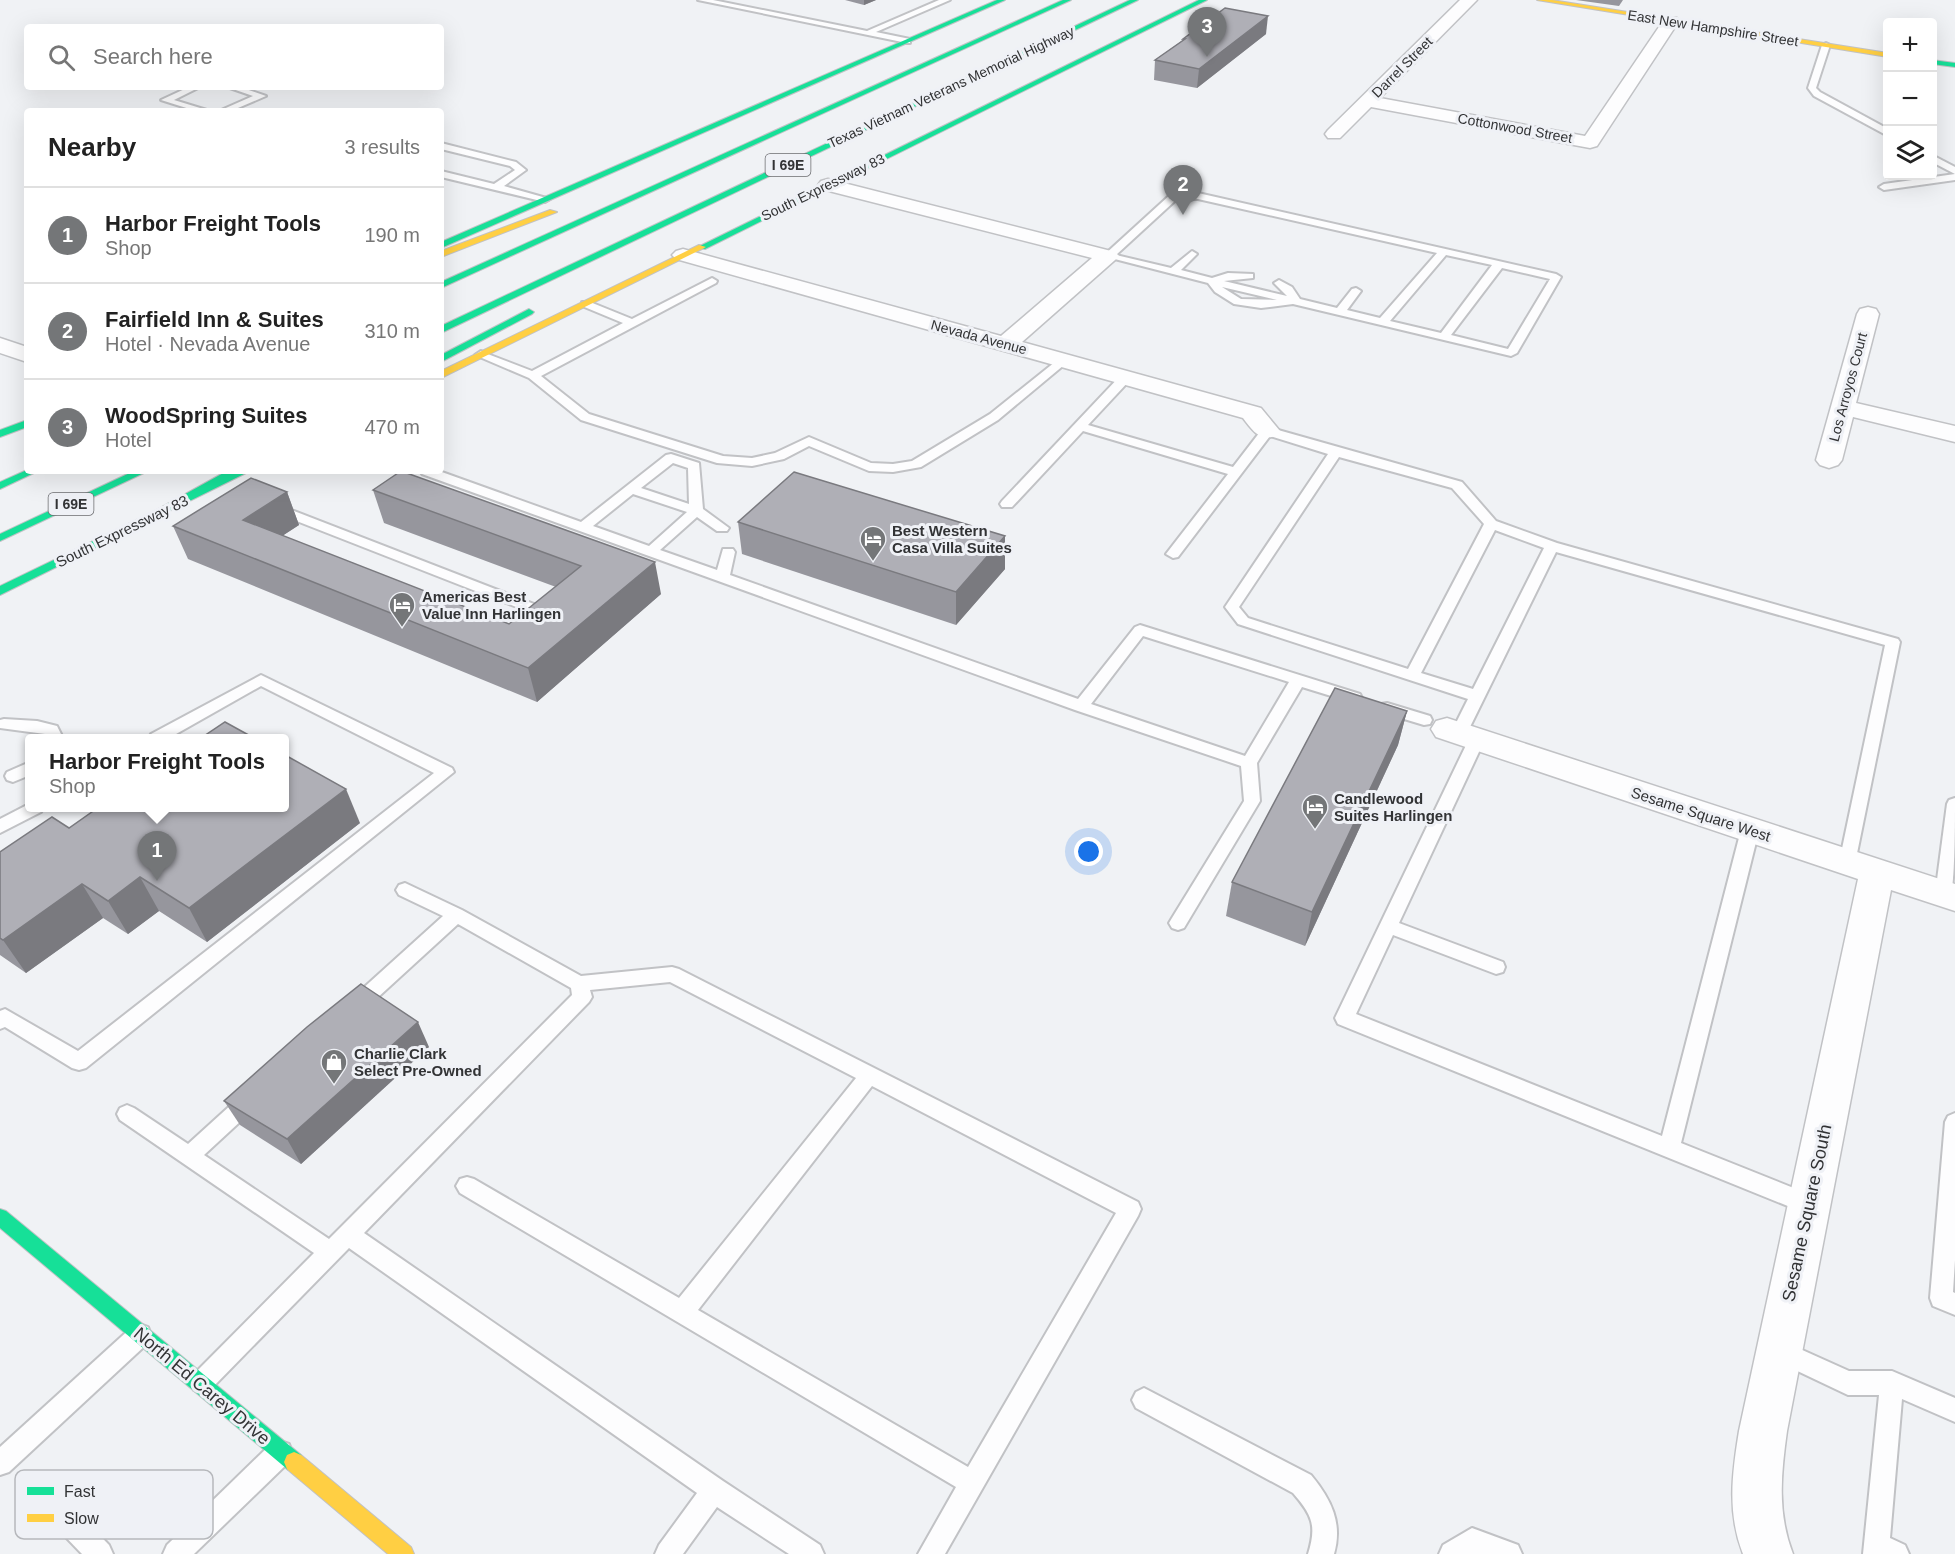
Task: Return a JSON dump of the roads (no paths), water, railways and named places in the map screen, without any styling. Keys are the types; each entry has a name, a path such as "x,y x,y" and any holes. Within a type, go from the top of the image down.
{"main road":[{"path":"444,243 1002,0"},
{"path":"816,99 958,36 1058,0"},
{"name":"Texas Vietnam Veterans Memorial Highway","path":"444,284 1068,0"},
{"name":"Texas Vietnam Veterans Memorial Highway","path":"444,329 1136,0"},
{"name":"South Expressway 83","path":"444,374 1204,0"},
{"name":"East New Hampshire Street","path":"1540,0 1883,54"},
{"path":"904,125 1050,40"},
{"path":"1937,63 1955,65"},
{"path":"444,254 563,208"},
{"path":"444,357 538,308"},
{"path":"0,434 24,424"},
{"path":"0,486 26,474"},
{"name":"I 69E","path":"0,538 136,474"},
{"path":"156,514 229,474"},
{"name":"South Expressway 83","path":"0,591 239,474"},
{"name":"North Ed Carey Drive","path":"0,1217 404,1554"}],"street":[{"name":"Darrel Street","path":"1334,134 1469,0"},
{"name":"Cottonwood Street","path":"1367,101 1590,142 1671,21"},
{"path":"828,185 1108,256"},
{"name":"Nevada Avenue","path":"683,255 1251,413 1267,431"},
{"path":"1006,344 1108,256"},
{"name":"Los Arroyos Court","path":"1828,460 1868,314"},
{"path":"0,345 24,354"},
{"path":"1842,407 1955,434"},
{"name":"Sesame Square West","path":"1452,730 1949,897"},
{"name":"Sesame Square South","path":"1768,1554 1759,1534 1756,1488 1763,1431 1809,1205 1862,868"}],"lane":[{"path":"709,0 907,41"},
{"path":"868,33 946,0"},
{"path":"1826,45 1812,88 1817,94 1883,131"},
{"path":"189,90 165,100 195,108"},
{"path":"232,108 262,96 241,90"},
{"path":"444,147 513,164 521,170 496,187"},
{"path":"1937,160 1953,168"},
{"path":"444,175 545,199"},
{"path":"1884,187 1955,177"},
{"path":"1174,196 1198,196 1556,277 1510,353 1108,256 1174,196"},
{"path":"1383,322 1444,251"},
{"path":"1173,272 1191,254"},
{"path":"1444,337 1499,264"},
{"path":"1212,281 1228,276 1249,276"},
{"path":"533,375 712,281"},
{"path":"1279,283 1288,289 1295,300"},
{"path":"1340,311 1356,291"},
{"path":"586,304 633,323"},
{"path":"482,355 533,375 585,417 722,460 752,462 779,456 808,441 868,466 893,468 916,464 994,417 1064,360"},
{"path":"1007,504 1126,377"},
{"path":"1080,426 1236,472"},
{"path":"1173,554 1267,431 1457,485 1491,524 1552,546 1893,642 1862,868"},
{"path":"1336,452 1232,607 1243,621 1477,696"},
{"path":"583,527 671,458 694,466 696,511"},
{"path":"435,474 1081,706 1249,763"},
{"path":"217,485 239,493"},
{"path":"631,489 696,511 722,528"},
{"path":"260,502 542,612"},
{"path":"651,551 696,511"},
{"path":"1412,675 1491,524"},
{"path":"1552,546 1477,696 1452,730 1389,926 1345,1018 1809,1205"},
{"path":"722,577 728,552"},
{"path":"1081,706 1140,630 1452,730"},
{"path":"2,1016 79,1062 446,772 261,680 164,734"},
{"path":"1178,923 1252,801 1249,763 1298,680"},
{"path":"1,725 37,726 51,730 53,734"},
{"path":"13,776 25,770"},
{"path":"1949,897 1955,804"},
{"path":"0,828 27,812"},
{"path":"1669,1148 1750,830"},
{"path":"405,890 456,915 579,984 672,974 1130,1209 931,1554"},
{"path":"344,1016 456,915"},
{"path":"1389,926 1496,967"},
{"path":"200,1384 582,997 579,984"},
{"path":"682,1312 869,1076"},
{"path":"189,1156 266,1086"},
{"path":"127,1114 330,1252"},
{"path":"1955,1122 1941,1298 1955,1304"},
{"path":"467,1186 972,1483"},
{"path":"348,1234 714,1490 811,1554"},
{"path":"0,1463 141,1334"},
{"path":"1779,1351 1848,1383 1892,1383 1955,1410"},
{"path":"1883,1551 1892,1383"},
{"path":"1144,1400 1302,1484 1320,1504 1325,1520 1324,1544 1321,1554"},
{"path":"213,1518 281,1452"},
{"path":"668,1554 714,1490"},
{"path":"85,1539 100,1554"},
{"path":"176,1554 191,1539"},
{"path":"1452,1554 1472,1541 1509,1554"}],"place":[{"name":"WoodSpring Suites","path":"1207,57"},
{"name":"Fairfield Inn & Suites","path":"1183,215"},
{"name":"Best Western Casa Villa Suites","path":"873,562"},
{"name":"Americas Best Value Inn Harlingen","path":"402,628"},
{"name":"Candlewood Suites Harlingen","path":"1315,830"},
{"name":"Harbor Freight Tools","path":"157,881"},
{"name":"Charlie Clark Select Pre-Owned","path":"334,1085"}]}
